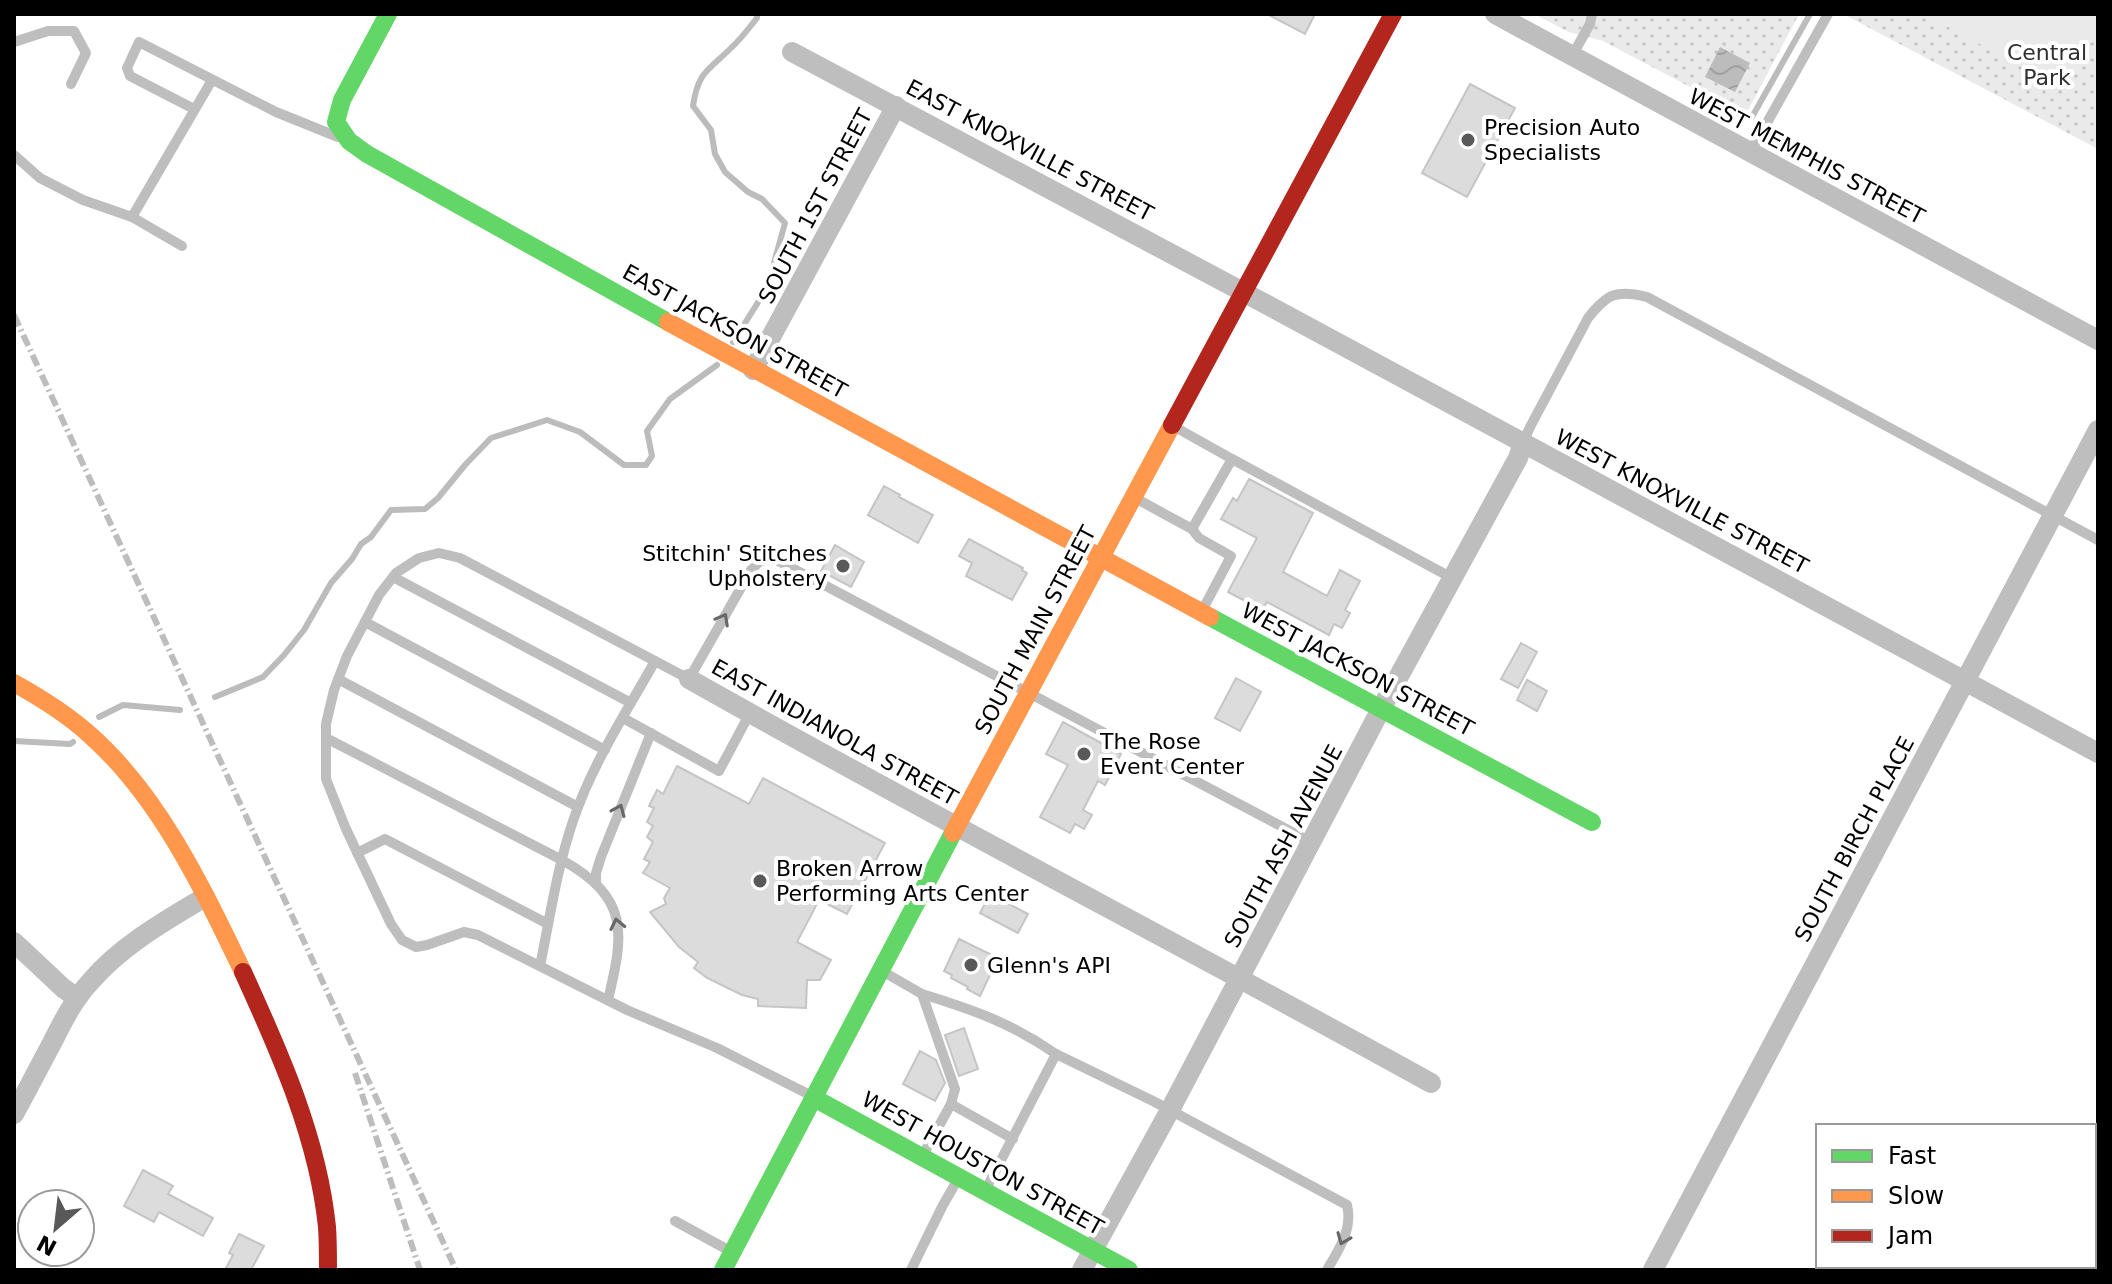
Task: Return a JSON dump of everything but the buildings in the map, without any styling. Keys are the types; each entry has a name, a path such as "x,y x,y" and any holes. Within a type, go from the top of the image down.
{"street":[{"name":"EAST JACKSON STREET","path":"388,14 342,100 336,122 349,141 367,154 753,370 1101,558"},
{"name":"SOUTH MAIN STREET","path":"723,1270 956,827 1393,14"},
{"name":"WEST MEMPHIS STREET","path":"1495,14 2098,340"},
{"name":"EAST KNOXVILLE STREET","path":"792,52 1244,292"},
{"name":"SOUTH 1ST STREET","path":"753,370 896,106"},
{"name":"WEST KNOXVILLE STREET","path":"1244,292 2098,753"},
{"name":"SOUTH BIRCH PLACE","path":"1653,1270 2098,430"},
{"name":"SOUTH ASH AVENUE","path":"1082,1270 1241,978 1381,709 1518,458 1523,443"},
{"name":"WEST JACKSON STREET","path":"1101,558 1592,822"},
{"name":"EAST INDIANOLA STREET","path":"689,679 1431,1083"},
{"path":"14,683 66,714 111,754 163,824 205,897 263,1016 308,1136 324,1207 328,1270"},
{"path":"14,1114 77,998 91,980 116,955 205,897"},
{"path":"14,942 77,998"},
{"name":"WEST HOUSTON STREET","path":"814,1098 1129,1270"}],"lane":[{"path":"1572,56 1590,24 1592,14"},
{"path":"1750,153 1828,14"},
{"path":"14,42 48,31 74,31 86,53 71,84"},
{"name":"EAST JACKSON STREET","path":"194,109 130,76 127,68 139,42 276,112 349,141"},
{"path":"132,217 212,80"},
{"path":"14,155 51,184 83,200 132,217 182,246"},
{"path":"1523,443 1588,318 1610,296 1621,292 1636,294 1647,297 2098,540"},
{"path":"1171,425 1452,578"},
{"path":"1192,529 1232,459"},
{"path":"1134,497 1192,529 1199,538 1231,556 1201,612"},
{"path":"814,1098 717,1048 608,1000 478,935 464,932 416,947 402,940 391,924 357,853 326,779 326,724 338,679 379,595 393,577 419,558 439,553 460,558 689,679 751,570 760,561 773,558 1311,842"},
{"path":"393,577 631,703"},
{"path":"365,622 605,750"},
{"path":"540,966 562,860 578,807 605,750 655,661"},
{"path":"338,679 578,807"},
{"path":"623,718 719,771 750,713"},
{"path":"596,884 601,857 651,733"},
{"path":"326,738 575,867 596,884 611,903 620,934 619,954 608,1000"},
{"path":"357,853 385,839 548,924"},
{"path":"881,970 922,994 1009,1024 1056,1054 1170,1110 1347,1205 1350,1216 1345,1237 1327,1270"},
{"path":"922,994 955,1089 951,1104 922,1157"},
{"path":"985,1191 1056,1054"},
{"path":"951,1104 1013,1139"},
{"path":"911,1270 959,1177"},
{"path":"675,1221 732,1252"}],"green space":[{"path":"1534,14 1799,14 1745,116 1603,41 1569,32"},
{"name":"Central Park","path":"1843,14 2098,14 2098,149"},
{"path":"1924,14 2098,14 2098,21 2062,88"}],"water":[{"path":"1720,47 1750,63 1735,92 1705,77"}],"waterway":[{"path":"733,342 767,288 785,223 762,199 748,192 725,172 715,154 711,130 693,106 701,78 742,37 757,14"},
{"path":"1752,117 1810,14"},
{"path":"215,697 263,677 304,630 331,583 391,510 425,509 491,438 547,420 580,432 624,465 646,465 652,456 647,431 670,399 717,365"},
{"path":"99,717 123,705 180,710"},
{"path":"14,741 73,742"},
{"path":"1991,1270 1994,1268"}],"railway":[{"path":"14,315 456,1270"},
{"path":"355,1073 420,1270"}],"traffic: fast":[{"path":"388,14 342,100 336,122 349,141 367,154 668,322"},
{"path":"1210,617 1592,822"},
{"path":"723,1270 953,833"},
{"path":"814,1098 1129,1270"}],"traffic: slow":[{"path":"668,322 1210,617"},
{"path":"953,833 1172,425"},
{"path":"14,683 81,727 138,787 178,846 243,972"}],"traffic: jam":[{"path":"1172,425 1393,14"},
{"path":"243,972 296,1096 306,1129 322,1194 328,1270"}],"place":[{"name":"Precision Auto Specialists","path":"1468,140"},
{"name":"Stitchin' Stitches Upholstery","path":"843,566"},
{"name":"The Rose Event Center","path":"1084,754"},
{"name":"Broken Arrow Performing Arts Center","path":"760,881"},
{"name":"Glenn's API","path":"971,965"}]}
